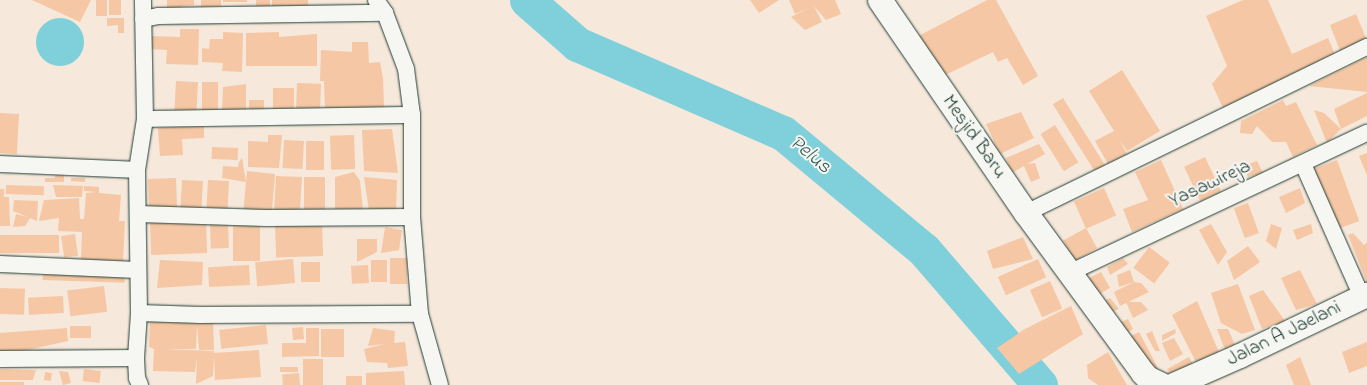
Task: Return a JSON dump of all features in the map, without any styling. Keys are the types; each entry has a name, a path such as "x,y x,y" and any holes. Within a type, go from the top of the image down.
{"street":[{"path":"140,385 137,378 136,358 139,313 137,170 144,119 142,0"},
{"name":"Mesjid Baru","path":"880,0 1026,212 1071,272"},
{"path":"143,18 256,13 263,15 381,6 406,69 412,115 412,217 420,314 440,385"},
{"path":"1026,212 1367,47"},
{"path":"144,119 412,115"},
{"name":"Yasawireja","path":"1071,272 1367,133"},
{"path":"0,164 137,170"},
{"path":"1303,164 1365,296"},
{"path":"138,214 266,218 412,217"},
{"path":"0,264 137,270"},
{"path":"1071,272 1143,373 1149,379 1162,385"},
{"name":"Jalan A Jaelani","path":"1174,385 1240,356 1365,296"},
{"path":"139,313 201,315 420,314"},
{"path":"0,359 136,358"}],"water":[{"path":"55,18 65,18 74,22 80,28 83,33 83,51 74,62 65,66 55,66 46,62 40,56 36,47 36,37 40,28 46,22"}],"building":[{"path":"32,0 91,0 80,22"},
{"path":"96,0 107,0 107,16 96,16"},
{"path":"109,0 121,0 121,15 109,15"},
{"path":"167,0 194,0 194,5 182,6 183,14 167,14"},
{"path":"201,0 221,0 221,6 201,7"},
{"path":"223,0 247,0 247,2 223,2"},
{"path":"256,0 270,0 270,11 256,11"},
{"path":"272,0 308,0 308,6 272,6"},
{"path":"750,0 779,0 759,13"},
{"path":"789,0 835,0 841,14 826,20 814,6 822,22 805,30 791,17 809,8 795,14"},
{"path":"987,0 996,0 1038,76 1023,85 1007,58 998,62 993,52 937,79 909,41"},
{"path":"1243,0 1268,0 1292,54 1328,38 1337,59 1223,108 1212,84 1227,66 1206,16"},
{"path":"1356,14 1366,38 1343,58 1330,25"},
{"path":"107,18 124,18 124,33 118,33 118,25 107,26"},
{"path":"180,29 199,29 198,65 166,64 167,50 149,49 150,36 180,37"},
{"path":"223,32 243,33 242,72 222,71 223,63 202,62 202,48 209,49 210,39 223,39"},
{"path":"279,32 279,37 317,34 317,66 246,66 246,33"},
{"path":"352,42 368,42 369,63 380,62 383,78 384,108 325,110 324,81 320,81 321,50 352,52"},
{"path":"1367,57 1367,92 1309,86"},
{"path":"1122,70 1160,131 1127,151 1119,139 1127,154 1108,164 1095,141 1114,131 1089,91"},
{"path":"176,81 198,82 196,116 174,115"},
{"path":"202,82 218,82 218,114 202,114"},
{"path":"297,83 321,84 320,113 296,112"},
{"path":"246,84 246,115 222,113 223,87"},
{"path":"273,88 294,88 294,110 273,110"},
{"path":"1367,93 1367,116 1341,129 1334,109"},
{"path":"1063,98 1108,169 1097,176 1053,104"},
{"path":"249,100 264,100 264,115 249,115"},
{"path":"1283,100 1286,106 1296,102 1317,145 1293,157 1286,142 1272,142 1257,126 1252,134 1240,133 1241,121"},
{"path":"1314,110 1324,113 1341,129 1327,143"},
{"path":"1021,112 1034,138 1000,154 986,124"},
{"path":"0,113 19,114 17,154 0,153"},
{"path":"1055,125 1078,162 1064,171 1041,134"},
{"path":"204,126 204,138 182,139 183,155 160,156 158,128"},
{"path":"392,129 398,173 364,171 362,130"},
{"path":"268,135 282,135 279,168 248,167 248,141 268,142"},
{"path":"354,135 355,169 331,170 330,136"},
{"path":"284,140 304,141 303,169 283,168"},
{"path":"306,141 324,141 324,170 306,170"},
{"path":"1039,144 1045,154 1027,164 1035,163 1040,178 1031,182 1024,166 1012,173 1006,158"},
{"path":"212,147 238,148 238,160 212,159"},
{"path":"1367,153 1367,175 1359,156"},
{"path":"1205,157 1221,191 1200,201 1184,167"},
{"path":"242,158 246,182 222,178 223,166 238,167"},
{"path":"1161,160 1183,209 1132,232 1123,209 1148,200 1135,172"},
{"path":"1337,160 1359,221 1335,230 1313,169"},
{"path":"1257,161 1263,173 1248,177 1244,166"},
{"path":"55,168 64,171 64,182 45,182 45,178 55,178"},
{"path":"247,171 275,174 272,210 266,210 266,217 243,215"},
{"path":"354,172 360,181 363,210 335,211 335,177"},
{"path":"276,176 302,177 300,209 296,209 296,214 274,213"},
{"path":"304,177 325,177 325,214 304,214"},
{"path":"364,177 397,180 396,212 369,211"},
{"path":"71,178 85,178 85,182 71,181"},
{"path":"176,178 177,209 149,210 148,179"},
{"path":"182,180 203,181 202,209 181,208"},
{"path":"208,180 229,181 228,209 207,208"},
{"path":"6,185 44,186 44,195 6,194"},
{"path":"53,185 83,186 82,197 56,197"},
{"path":"84,186 99,187 99,193 121,195 119,221 125,221 123,261 81,260 82,232 58,231 59,218 39,221 44,200 79,198 80,219 84,219 86,193 97,192 84,191"},
{"path":"1104,188 1116,215 1086,229 1074,201"},
{"path":"1300,188 1305,203 1286,213 1279,197"},
{"path":"0,189 4,189 4,197 9,197 10,226 0,226"},
{"path":"14,200 38,201 37,221 30,218 25,226 13,227 16,214 28,217 13,211"},
{"path":"1248,203 1259,233 1245,238 1234,208"},
{"path":"206,220 207,253 151,255 150,222"},
{"path":"228,223 229,248 211,249 210,224"},
{"path":"322,223 323,256 276,258 275,225"},
{"path":"1211,224 1227,252 1218,265 1199,230"},
{"path":"1271,224 1282,228 1276,249 1266,241"},
{"path":"1311,224 1313,233 1297,240 1293,230"},
{"path":"233,225 260,225 260,261 233,261"},
{"path":"385,227 402,230 399,250 381,253"},
{"path":"1086,228 1097,248 1074,261 1063,241"},
{"path":"1353,233 1364,245 1367,243 1367,283 1348,235"},
{"path":"75,234 78,256 64,258 61,236"},
{"path":"0,235 59,235 59,253 0,253"},
{"path":"1023,237 1033,259 993,269 987,251"},
{"path":"357,239 377,239 377,252 357,262"},
{"path":"1248,246 1260,262 1234,280 1227,261"},
{"path":"1149,247 1170,263 1154,283 1133,268"},
{"path":"390,258 407,258 407,284 390,284"},
{"path":"1123,258 1128,264 1110,275 1107,267"},
{"path":"293,259 295,283 257,286 255,262"},
{"path":"1038,259 1046,277 1006,295 998,277"},
{"path":"160,260 203,262 202,285 157,288"},
{"path":"371,260 387,260 387,282 371,282"},
{"path":"301,262 320,262 320,282 301,282"},
{"path":"249,265 250,285 209,287 208,267"},
{"path":"368,265 369,283 352,284 351,266"},
{"path":"43,270 125,273 125,283 43,280"},
{"path":"1130,270 1134,282 1119,287 1117,275"},
{"path":"1300,270 1317,304 1296,310 1281,278"},
{"path":"1101,272 1110,288 1092,298 1087,279"},
{"path":"1050,281 1062,308 1042,317 1030,290"},
{"path":"1134,282 1141,283 1149,292 1120,306 1114,292"},
{"path":"1238,284 1255,330 1242,334 1221,323 1211,293"},
{"path":"104,286 107,312 70,316 67,291"},
{"path":"0,288 25,289 24,315 0,314"},
{"path":"1263,290 1285,321 1262,329 1249,296"},
{"path":"63,296 64,313 29,315 28,298"},
{"path":"1110,298 1119,309 1108,314 1100,303"},
{"path":"1197,301 1219,352 1197,364 1172,315"},
{"path":"1126,302 1141,302 1148,310 1133,318"},
{"path":"1071,306 1083,334 1019,374 997,348 1025,329"},
{"path":"1128,319 1133,329 1123,336 1116,324"},
{"path":"150,320 213,321 214,350 199,350 197,325 196,349 165,349 214,351 214,353 259,350 261,377 215,380 214,356 213,376 196,384 197,357 195,372 153,371 154,349 149,347"},
{"path":"266,325 268,344 221,349 219,330"},
{"path":"70,326 91,326 91,338 70,338"},
{"path":"303,327 304,339 293,340 292,328"},
{"path":"67,328 68,341 0,356 0,333"},
{"path":"306,328 319,328 319,356 282,357 282,343 306,343"},
{"path":"373,328 395,331 394,343 405,342 408,366 388,368 387,363 367,362 364,349 385,344 368,346"},
{"path":"321,329 344,329 344,357 321,357"},
{"path":"1175,329 1176,333 1162,341 1162,335"},
{"path":"1217,329 1228,329 1238,352 1226,353"},
{"path":"1152,331 1160,351 1155,351 1146,334"},
{"path":"1139,332 1158,368 1150,371 1128,337"},
{"path":"1174,338 1183,354 1170,361 1162,343"},
{"path":"1367,342 1367,366 1349,373 1342,352"},
{"path":"1108,352 1127,385 1098,385 1088,378 1087,365"},
{"path":"1189,357 1194,366 1172,378 1167,369"},
{"path":"1300,357 1311,385 1294,385 1286,365"},
{"path":"303,359 323,359 323,385 303,385"},
{"path":"280,367 298,367 298,372 280,372"},
{"path":"0,369 36,370 33,380 0,380"},
{"path":"84,369 101,371 99,383 83,381"},
{"path":"59,371 68,372 71,383 63,385"},
{"path":"404,371 405,385 366,385 366,373"},
{"path":"45,372 52,373 51,381 44,380"},
{"path":"299,373 300,385 283,385 282,374"},
{"path":"346,376 362,376 362,385 346,385"},
{"path":"0,382 24,382 24,385 0,385"}],"waterway":[{"name":"Pelus","path":"527,0 577,44 783,133 924,250 1040,385"}]}
